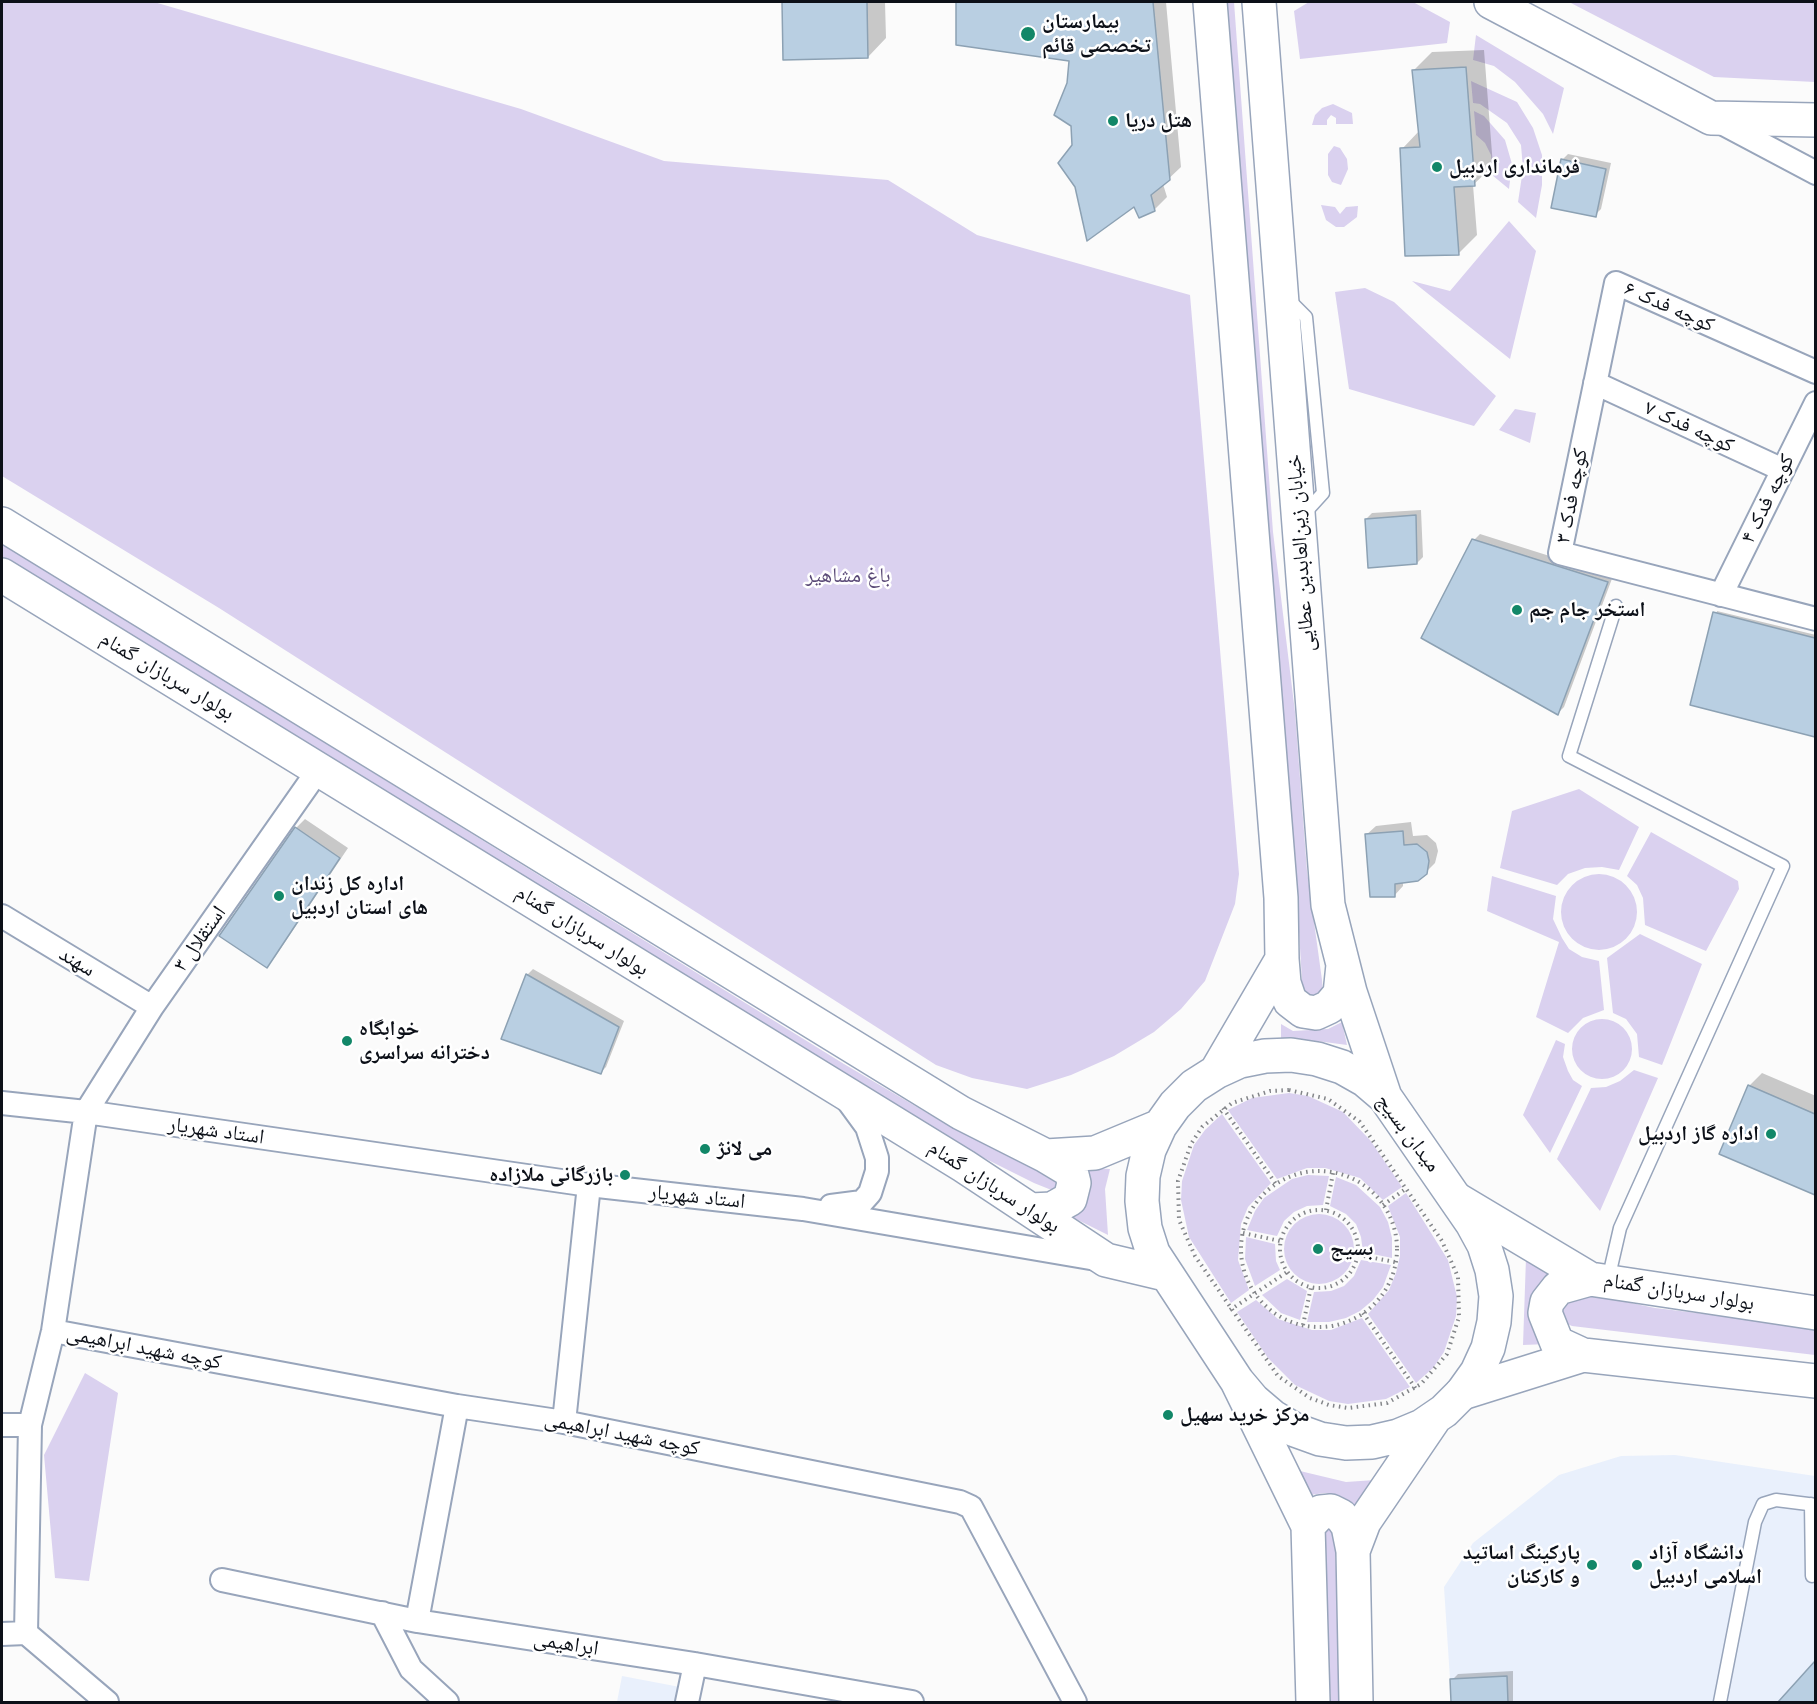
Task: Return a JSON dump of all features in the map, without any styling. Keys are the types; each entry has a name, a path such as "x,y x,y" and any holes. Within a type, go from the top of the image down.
{"main road":[{"path":"1210,2 1281,898 1282,959 1284,983 1290,1001 1303,1011 1316,1013 1329,1008 1340,994 1343,965"},
{"name":"خیابان زین‌العابدین عطایی","path":"1259,2 1328,905 1343,965 1385,1097"},
{"path":"1491,2 1711,118 1815,120"},
{"name":"بولوار سربازان گمنام","path":"2,524 961,1113 1071,1171 1074,1184 1070,1199 1052,1209 1031,1210"},
{"name":"بولوار سربازان گمنام","path":"2,575 836,1087 1106,1260 1165,1274"},
{"path":"1209,1076 1282,959"},
{"name":"میدان بسیج","path":"1265,1056 1309,1057 1342,1067 1365,1080 1385,1097 1456,1199 1484,1245 1492,1270 1496,1296 1494,1322 1488,1348 1477,1372 1462,1393 1435,1417 1398,1436 1346,1443 1320,1439 1295,1430 1273,1417 1252,1400 1237,1381 1153,1253 1145,1228 1142,1202 1147,1158 1160,1126 1175,1105 1209,1076 1240,1061 1265,1056"},
{"path":"1046,1156 1095,1153 1160,1126"},
{"name":"بولوار سربازان گمنام","path":"1456,1199 1599,1280 1815,1313"},
{"path":"1599,1280 1558,1288 1547,1302 1545,1313 1557,1344 1583,1355 1815,1381"},
{"path":"1462,1393 1583,1355"},
{"path":"1237,1381 1308,1526 1313,1702"},
{"path":"1353,1551 1364,1522 1435,1417"},
{"path":"1308,1526 1321,1512 1331,1511 1341,1516 1348,1526 1353,1551 1356,1702"}],"street":[{"path":"1711,118 1815,173"},
{"name":"کوچه فدک ۶","path":"1595,383 1616,283 1815,372"},
{"name":"کوچه فدک ۷","path":"1595,383 1783,470"},
{"name":"کوچه فدک ۳","path":"1595,383 1560,553 1721,595"},
{"name":"کوچه فدک ۴","path":"1721,595 1814,407"},
{"path":"1721,595 1815,619"},
{"name":"استقلال ۳","path":"87,1112 152,1007 319,769"},
{"name":"سهند","path":"2,916 152,1007"},
{"path":"803,1209 862,1202 874,1183 877,1158 867,1127 862,1117 836,1087"},
{"name":"استاد شهریار","path":"2,1103 87,1112 589,1185 803,1209 1106,1260"},
{"path":"26,1633 30,1425 54,1331 87,1112"},
{"path":"564,1422 589,1185"},
{"name":"کوچه شهید ابراهیمی","path":"54,1331 457,1406 564,1422 960,1502 971,1507 1075,1702"},
{"path":"417,1621 457,1406"},
{"path":"2,1425 30,1425"},
{"name":"ابراهیمی","path":"222,1580 417,1621 695,1664 912,1702"},
{"path":"382,1613 411,1669 447,1702"},
{"path":"2,1634 26,1633 107,1702"},
{"path":"687,1702 695,1664"}],"lane":[{"path":"1599,1280 1620,1228 1783,866 1569,756 1616,606"},
{"path":"1720,1702 1755,1522 1763,1504 1776,1500 1813,1504 1812,1576"}],"path":[{"path":"1209,1076 1223,1109 1276,1184"},
{"path":"1270,1090 1309,1093 1345,1109 1373,1137 1442,1241 1458,1277 1461,1297 1455,1336 1436,1370 1415,1388 1387,1403 1368,1407 1348,1408 1310,1398 1278,1376 1231,1310 1185,1239 1177,1200 1180,1171 1191,1144 1202,1127 1223,1109 1250,1095 1270,1090"},
{"path":"1308,1172 1333,1173 1358,1182 1383,1205 1396,1238 1395,1262 1386,1288 1363,1313 1330,1326 1303,1324 1280,1316 1255,1293 1246,1276 1242,1260 1243,1233 1251,1209 1276,1184 1291,1176 1308,1172"},
{"path":"1326,1210 1333,1173"},
{"path":"1308,1210 1326,1210 1343,1218 1352,1227 1357,1238 1358,1255 1350,1273 1341,1282 1330,1287 1311,1287 1294,1280 1287,1272 1280,1260 1280,1241 1288,1224 1297,1216 1308,1210"},
{"path":"1243,1233 1280,1241"},
{"path":"1358,1255 1395,1262"},
{"path":"1202,1329 1287,1272"},
{"path":"1303,1324 1311,1287"},
{"path":"1363,1313 1435,1417"}],"shaded area":[{"name":"دانشگاه آزاد اسلامی اردبیل","path":"1675,1455 1815,1476 1815,1702 1508,1702 1507,1677 1450,1679 1444,1587 1473,1543 1559,1475 1621,1456"},
{"path":"622,1676 680,1687 677,1702 617,1702"}],"green space":[{"name":"باغ مشاهیر","path":"2,2 154,2 521,109 664,161 888,180 977,235 1190,295 1239,874 1235,904 1205,981 1181,1009 1154,1032 1114,1056 1071,1075 1027,1089 972,1078 936,1065 219,608 2,476"},
{"path":"1220,2 1234,2 1273,532 1295,712 1307,871 1322,980 1323,994 1317,1001 1303,996 1295,868"},
{"path":"1309,2 1413,2 1450,22 1447,43 1300,59 1294,11"},
{"path":"1569,2 1815,2 1815,82 1714,77"},
{"path":"1476,35 1564,88 1553,134 1543,114 1515,82 1494,66 1473,60"},
{"path":"1471,81 1517,102 1533,128 1542,155 1542,185 1536,218 1518,202 1523,169 1521,145 1507,123 1480,104 1473,103"},
{"path":"1333,104 1352,113 1353,124 1336,124 1336,118 1331,115 1327,120 1327,125 1312,125 1315,115 1322,108"},
{"path":"1474,111 1484,116 1505,140 1512,164 1509,189 1492,175 1491,155 1485,143 1476,135"},
{"path":"1334,146 1340,148 1347,159 1348,169 1341,185 1332,182 1328,175 1328,154"},
{"path":"1321,205 1335,207 1340,214 1346,207 1358,206 1357,217 1344,227 1336,227 1326,220"},
{"path":"1509,221 1536,251 1510,359 1412,281 1450,291"},
{"path":"1365,288 1394,302 1496,396 1474,426 1349,389 1335,292"},
{"path":"1515,409 1536,413 1530,443 1499,430"},
{"path":"2,543 844,1064 956,1130 1060,1180 1057,1189 1049,1189 1034,1183 956,1144 2,559"},
{"path":"1579,789 1639,827 1619,870 1602,867 1585,868 1568,874 1557,885 1500,868 1512,811"},
{"path":"1651,832 1738,881 1739,889 1706,951 1645,925 1643,898 1637,885 1627,876"},
{"path":"1592,874 1606,874 1620,880 1631,891 1637,905 1634,927 1626,939 1606,950 1592,950 1578,944 1567,933 1561,919 1561,905 1567,891 1578,880"},
{"path":"1492,876 1556,896 1553,919 1569,949 1582,957 1599,961 1604,1010 1583,1018 1568,1033 1536,1017 1559,942 1487,911"},
{"path":"1640,934 1702,964 1662,1065 1639,1057 1637,1034 1626,1019 1613,1013 1607,958"},
{"path":"1596,1019 1608,1019 1619,1024 1627,1032 1632,1049 1630,1061 1619,1074 1608,1079 1596,1079 1585,1074 1577,1066 1572,1055 1572,1043 1577,1032 1585,1024"},
{"path":"1342,1022 1347,1045 1317,1041 1281,1045 1281,1024 1293,1031 1328,1029"},
{"path":"1556,1040 1565,1044 1563,1057 1568,1071 1573,1080 1582,1086 1550,1153 1523,1115"},
{"path":"1634,1070 1658,1078 1600,1211 1557,1159 1591,1088 1606,1087 1620,1081"},
{"path":"1289,1093 1308,1096 1343,1112 1370,1140 1402,1187 1383,1200 1360,1178 1325,1168 1307,1168 1277,1179 1228,1110 1252,1098"},
{"path":"1222,1114 1271,1183 1248,1207 1241,1224 1238,1260 1249,1290 1231,1303 1189,1237 1181,1200 1182,1181 1194,1145 1205,1130"},
{"path":"1078,1167 1110,1169 1105,1189 1108,1235 1070,1216 1088,1196"},
{"path":"1308,1175 1329,1176 1323,1205 1307,1206 1294,1212 1284,1221 1277,1236 1247,1230 1255,1211 1264,1198 1292,1179"},
{"path":"1336,1177 1356,1185 1380,1207 1388,1222 1392,1238 1392,1258 1363,1252 1356,1224 1346,1214 1330,1206"},
{"path":"1406,1193 1448,1260 1457,1297 1456,1316 1444,1352 1433,1368 1416,1383 1368,1314 1389,1290 1396,1273 1400,1256 1400,1237 1388,1206"},
{"path":"1319,1214 1332,1217 1344,1224 1351,1236 1354,1249 1351,1262 1344,1274 1332,1281 1319,1284 1306,1281 1294,1274 1287,1262 1284,1249 1287,1236 1294,1224 1306,1217"},
{"path":"1246,1237 1275,1244 1276,1261 1280,1270 1255,1286 1245,1259"},
{"path":"1526,1258 1554,1270 1539,1286 1548,1344 1523,1345"},
{"path":"1361,1260 1391,1265 1383,1287 1373,1300 1360,1311 1346,1318 1329,1322 1307,1322 1314,1292 1331,1291 1344,1286 1354,1276"},
{"path":"1287,1279 1307,1291 1300,1320 1281,1313 1262,1295"},
{"path":"1574,1291 1655,1308 1815,1327 1815,1355 1572,1326 1563,1322 1561,1312 1565,1301"},
{"path":"1256,1300 1278,1319 1312,1330 1331,1330 1362,1318 1410,1387 1386,1399 1348,1404 1329,1401 1295,1385 1268,1358 1237,1312"},
{"path":"85,1373 118,1393 89,1581 55,1578 44,1455"},
{"path":"1300,1471 1346,1482 1375,1480 1357,1508 1339,1496 1325,1493 1310,1495"},
{"path":"1329,1523 1334,1529 1343,1702 1331,1702 1326,1639 1323,1531"}],"building":[{"path":"782,2 867,2 868,58 783,60"},
{"name":"هتل دریا","path":"956,2 1153,2 1170,180 1151,195 1155,211 1139,218 1134,207 1087,241 1075,187 1058,163 1072,145 1071,126 1054,115 1067,83 1069,61 956,45"},
{"name":"فرمانداری اردبیل","path":"1466,67 1475,186 1454,187 1459,255 1405,256 1400,148 1420,147 1412,70"},
{"path":"1561,159 1606,169 1596,217 1551,208"},
{"path":"1416,515 1417,564 1368,568 1365,519"},
{"name":"استخر جام جم","path":"1472,539 1608,582 1558,715 1421,638"},
{"path":"1713,612 1815,638 1815,737 1690,705"},
{"name":"اداره کل زندان های استان اردبیل","path":"295,827 340,858 267,968 219,936"},
{"path":"1403,831 1404,845 1417,844 1427,852 1429,861 1427,874 1418,881 1395,884 1395,897 1370,897 1365,834"},
{"path":"526,974 619,1027 601,1074 501,1039"},
{"name":"اداره گاز اردبیل","path":"1748,1085 1815,1114 1815,1195 1719,1154"},
{"path":"1815,1661 1815,1702 1778,1702"},
{"path":"1507,1676 1508,1702 1451,1702 1450,1679"}],"place":[{"name":"بیمارستان تخصصی قائم","path":"1028,34"},
{"name":"هتل دریا","path":"1113,121"},
{"name":"فرمانداری اردبیل","path":"1437,167"},
{"name":"استخر جام جم","path":"1517,610"},
{"name":"اداره کل زندان های استان اردبیل","path":"279,896"},
{"name":"خوابگاه دخترانه سراسری","path":"347,1041"},
{"name":"اداره گاز اردبیل","path":"1771,1134"},
{"name":"می لانژ","path":"705,1149"},
{"name":"بازرگانی ملازاده","path":"625,1175"},
{"name":"بسیج","path":"1318,1249"},
{"name":"مرکز خرید سهیل","path":"1168,1415"},
{"name":"پارکینگ اساتید و کارکنان","path":"1592,1565"},
{"name":"دانشگاه آزاد اسلامی اردبیل","path":"1637,1565"}]}
